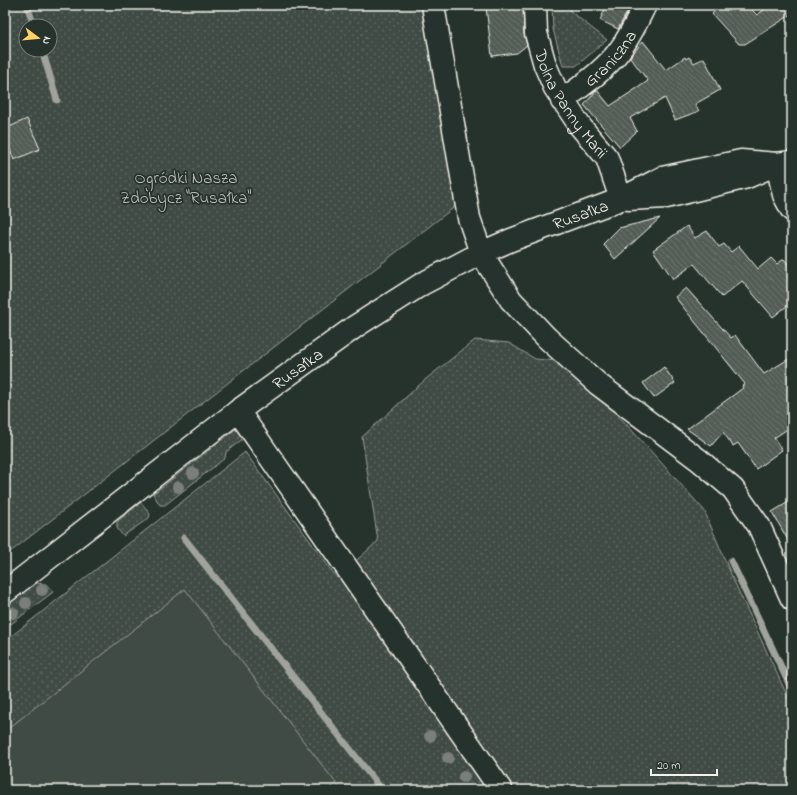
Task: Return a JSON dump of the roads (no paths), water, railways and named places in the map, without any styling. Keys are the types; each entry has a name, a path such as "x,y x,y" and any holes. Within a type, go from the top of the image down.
{"street":[{"path":"433,5 469,218 481,253 511,300 547,338 598,384 699,460 733,489 759,526 792,599"},
{"name":"Dolna Panny Marii","path":"535,5 536,34 545,66 562,101 607,158 621,199"},
{"name":"Graniczna","path":"562,101 587,81 618,52 635,27 645,5"},
{"path":"621,199 662,178 741,161 784,163 784,195 792,210"},
{"name":"Rusałka","path":"5,592 238,411 356,326 422,284 481,253 511,240 621,199"},
{"path":"238,411 501,790"}],"waterway":[{"path":"27,5 31,18"},
{"path":"44,58 57,100"},
{"path":"184,538 382,790"},
{"path":"731,561 792,690"}],"park label":[{"name":"Ogródki Nasza Zdobycz \"Rusałka\"","path":"186,187"}]}
